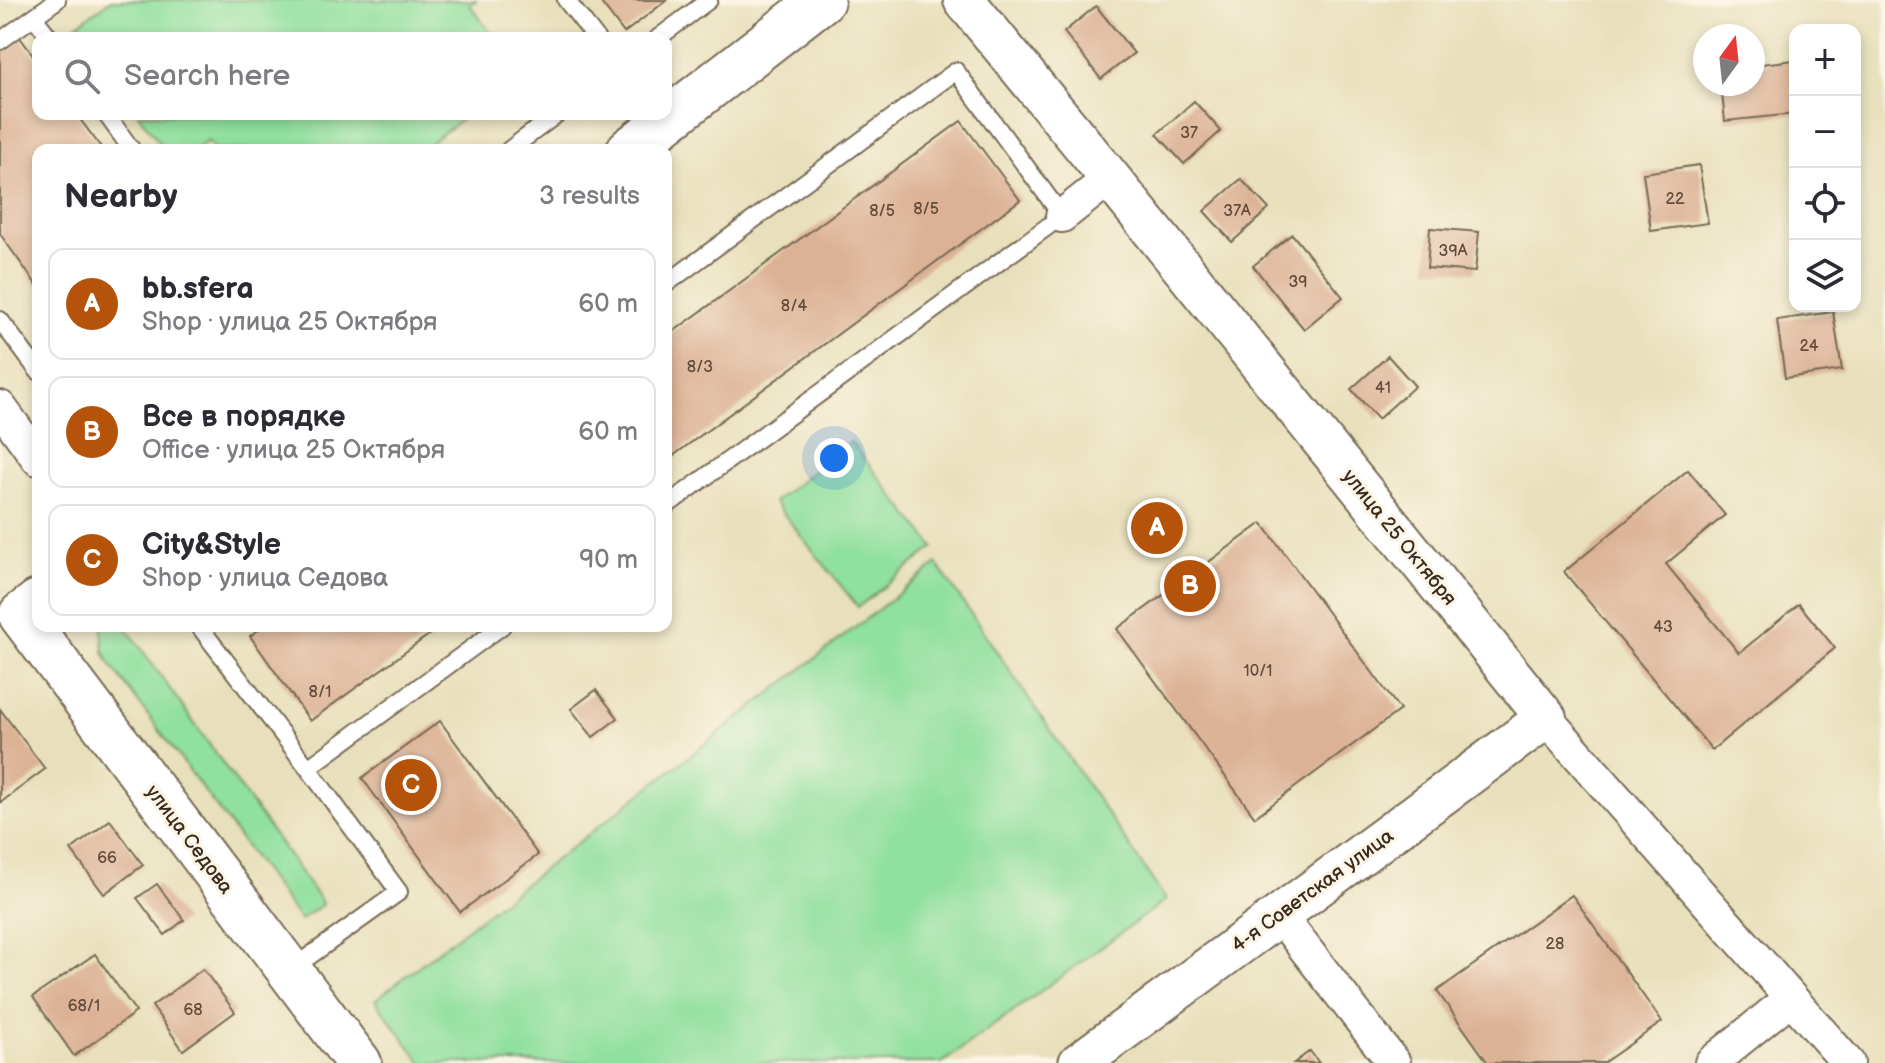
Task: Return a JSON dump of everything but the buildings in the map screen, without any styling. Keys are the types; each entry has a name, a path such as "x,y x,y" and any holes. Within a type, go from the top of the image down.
{"main road":[{"path":"672,111 822,0"},
{"name":"улица Седова","path":"33,632 359,1063"}],"street":[{"name":"улица 25 Октября","path":"964,0 1546,718 1848,1063"},
{"path":"1062,216 1110,178"},
{"path":"0,407 32,451"},
{"name":"4-я Советская улица","path":"1079,1063 1546,718"},
{"path":"1279,915 1394,1063"},
{"path":"1711,1063 1791,998"}],"lane":[{"path":"0,41 57,0"},
{"path":"566,0 591,32"},
{"path":"666,32 709,0"},
{"path":"34,17 45,32"},
{"path":"672,280 956,71 1062,216 672,502"},
{"path":"110,120 128,144"},
{"path":"517,144 549,120"},
{"path":"0,320 32,363"},
{"path":"205,632 399,892 289,971"},
{"path":"308,768 494,632"}],"green space":[{"path":"111,0 476,0 470,5 490,32 78,32 74,27"},
{"path":"142,120 461,120 428,144 210,144 208,141 204,144 160,144"},
{"path":"851,442 934,547 858,607 774,502"},
{"path":"937,564 1166,900 942,1063 422,1063 375,1000"},
{"path":"102,632 129,632 323,904 300,920 104,652"}],"place":[{"name":"bb.sfera","path":"1157,528"},
{"name":"Все в порядке","path":"1190,586"},
{"name":"City&Style","path":"411,785"}]}
